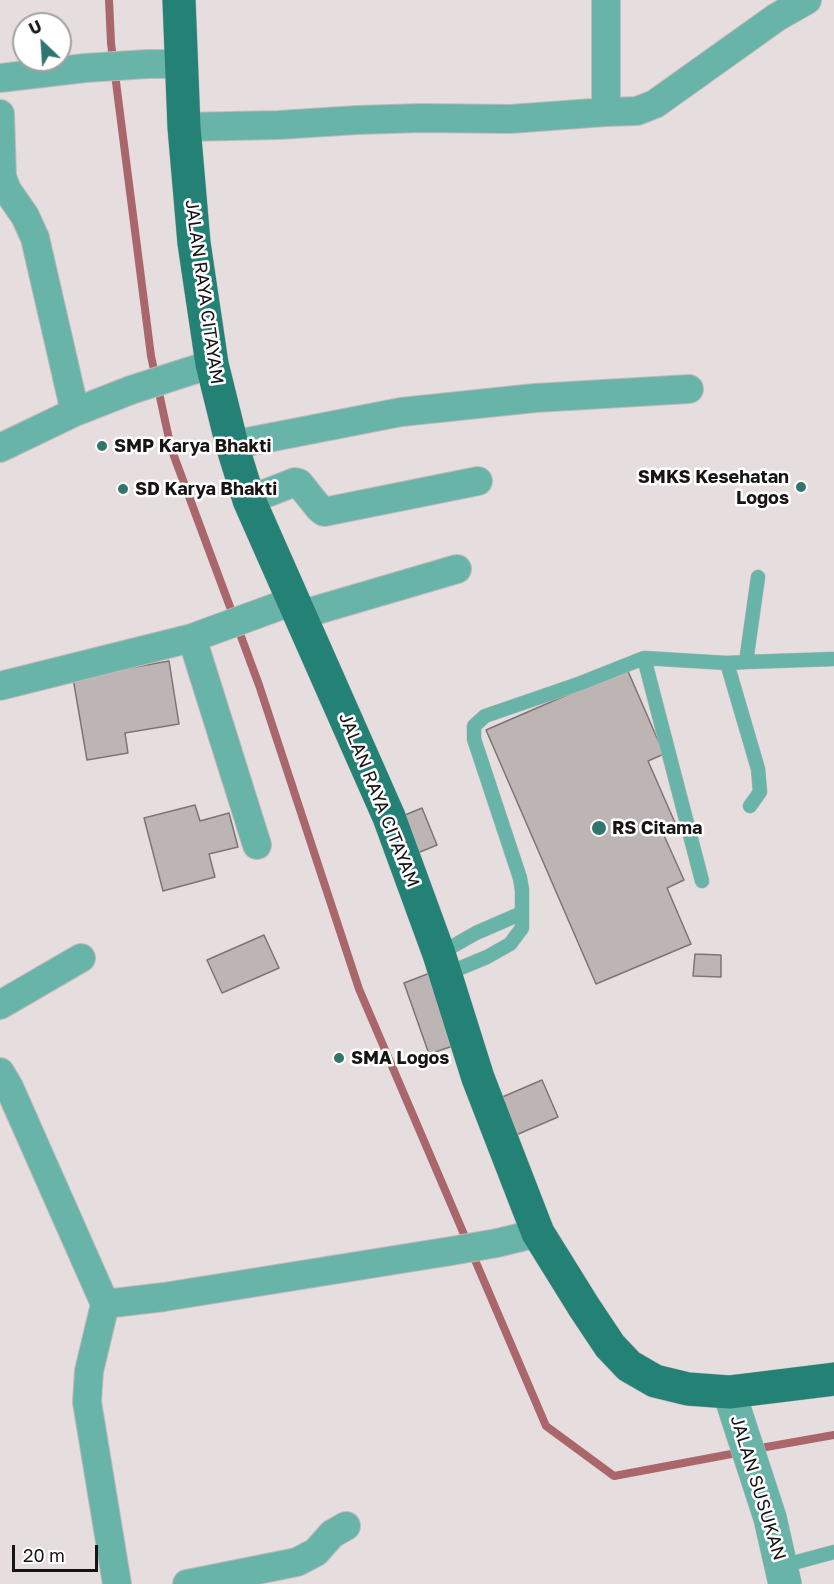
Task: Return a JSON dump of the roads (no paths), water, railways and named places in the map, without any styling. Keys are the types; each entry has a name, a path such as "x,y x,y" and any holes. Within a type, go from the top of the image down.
{"main road":[{"name":"JALAN RAYA CITAYAM","path":"178,0 184,127 201,367 232,445 249,500 289,608 389,817 442,964 478,1078 538,1233 610,1346 629,1366 655,1381 688,1389 729,1392 834,1379"}],"street":[{"path":"606,0 606,112"},
{"path":"184,127 422,118 510,119 637,111 655,104 777,17 807,0"},
{"path":"0,78 85,68 182,64"},
{"path":"0,114 2,177 35,238 75,412"},
{"path":"0,448 75,412 131,390 201,367"},
{"path":"232,445 400,412 535,398 689,389"},
{"path":"249,500 295,482 299,483 324,512 478,481"},
{"path":"0,686 200,635 289,608 457,569"},
{"path":"200,635 257,845"},
{"path":"0,1005 81,958"},
{"path":"0,1072 9,1087 105,1304 89,1371 87,1402 117,1584"},
{"path":"105,1304 164,1297 450,1251 538,1233"},
{"name":"JALAN SUSUKAN","path":"729,1392 761,1491 783,1575"},
{"path":"187,1584 297,1562 316,1552 332,1534 346,1526"}],"lane":[{"path":"746,662 758,577"},
{"path":"442,964 487,957 510,944 522,928 520,878 474,739 474,726 485,716 581,683 644,658 727,663 834,659"},
{"path":"644,658 702,881"},
{"path":"727,663 758,769 760,792 750,806"},
{"path":"442,964 476,933 522,913"},
{"path":"783,1575 834,1552"}],"waterway":[{"path":"109,0 111,43 151,356 171,448 259,685 359,989 546,1426 614,1476 742,1452"},
{"path":"755,1449 834,1435"}],"place":[{"name":"SMP Karya Bhakti","path":"102,446"},
{"name":"SMKS Kesehatan Logos","path":"801,487"},
{"name":"SD Karya Bhakti","path":"123,489"},
{"name":"RS Citama","path":"599,828"},
{"name":"SMA Logos","path":"339,1058"}]}
